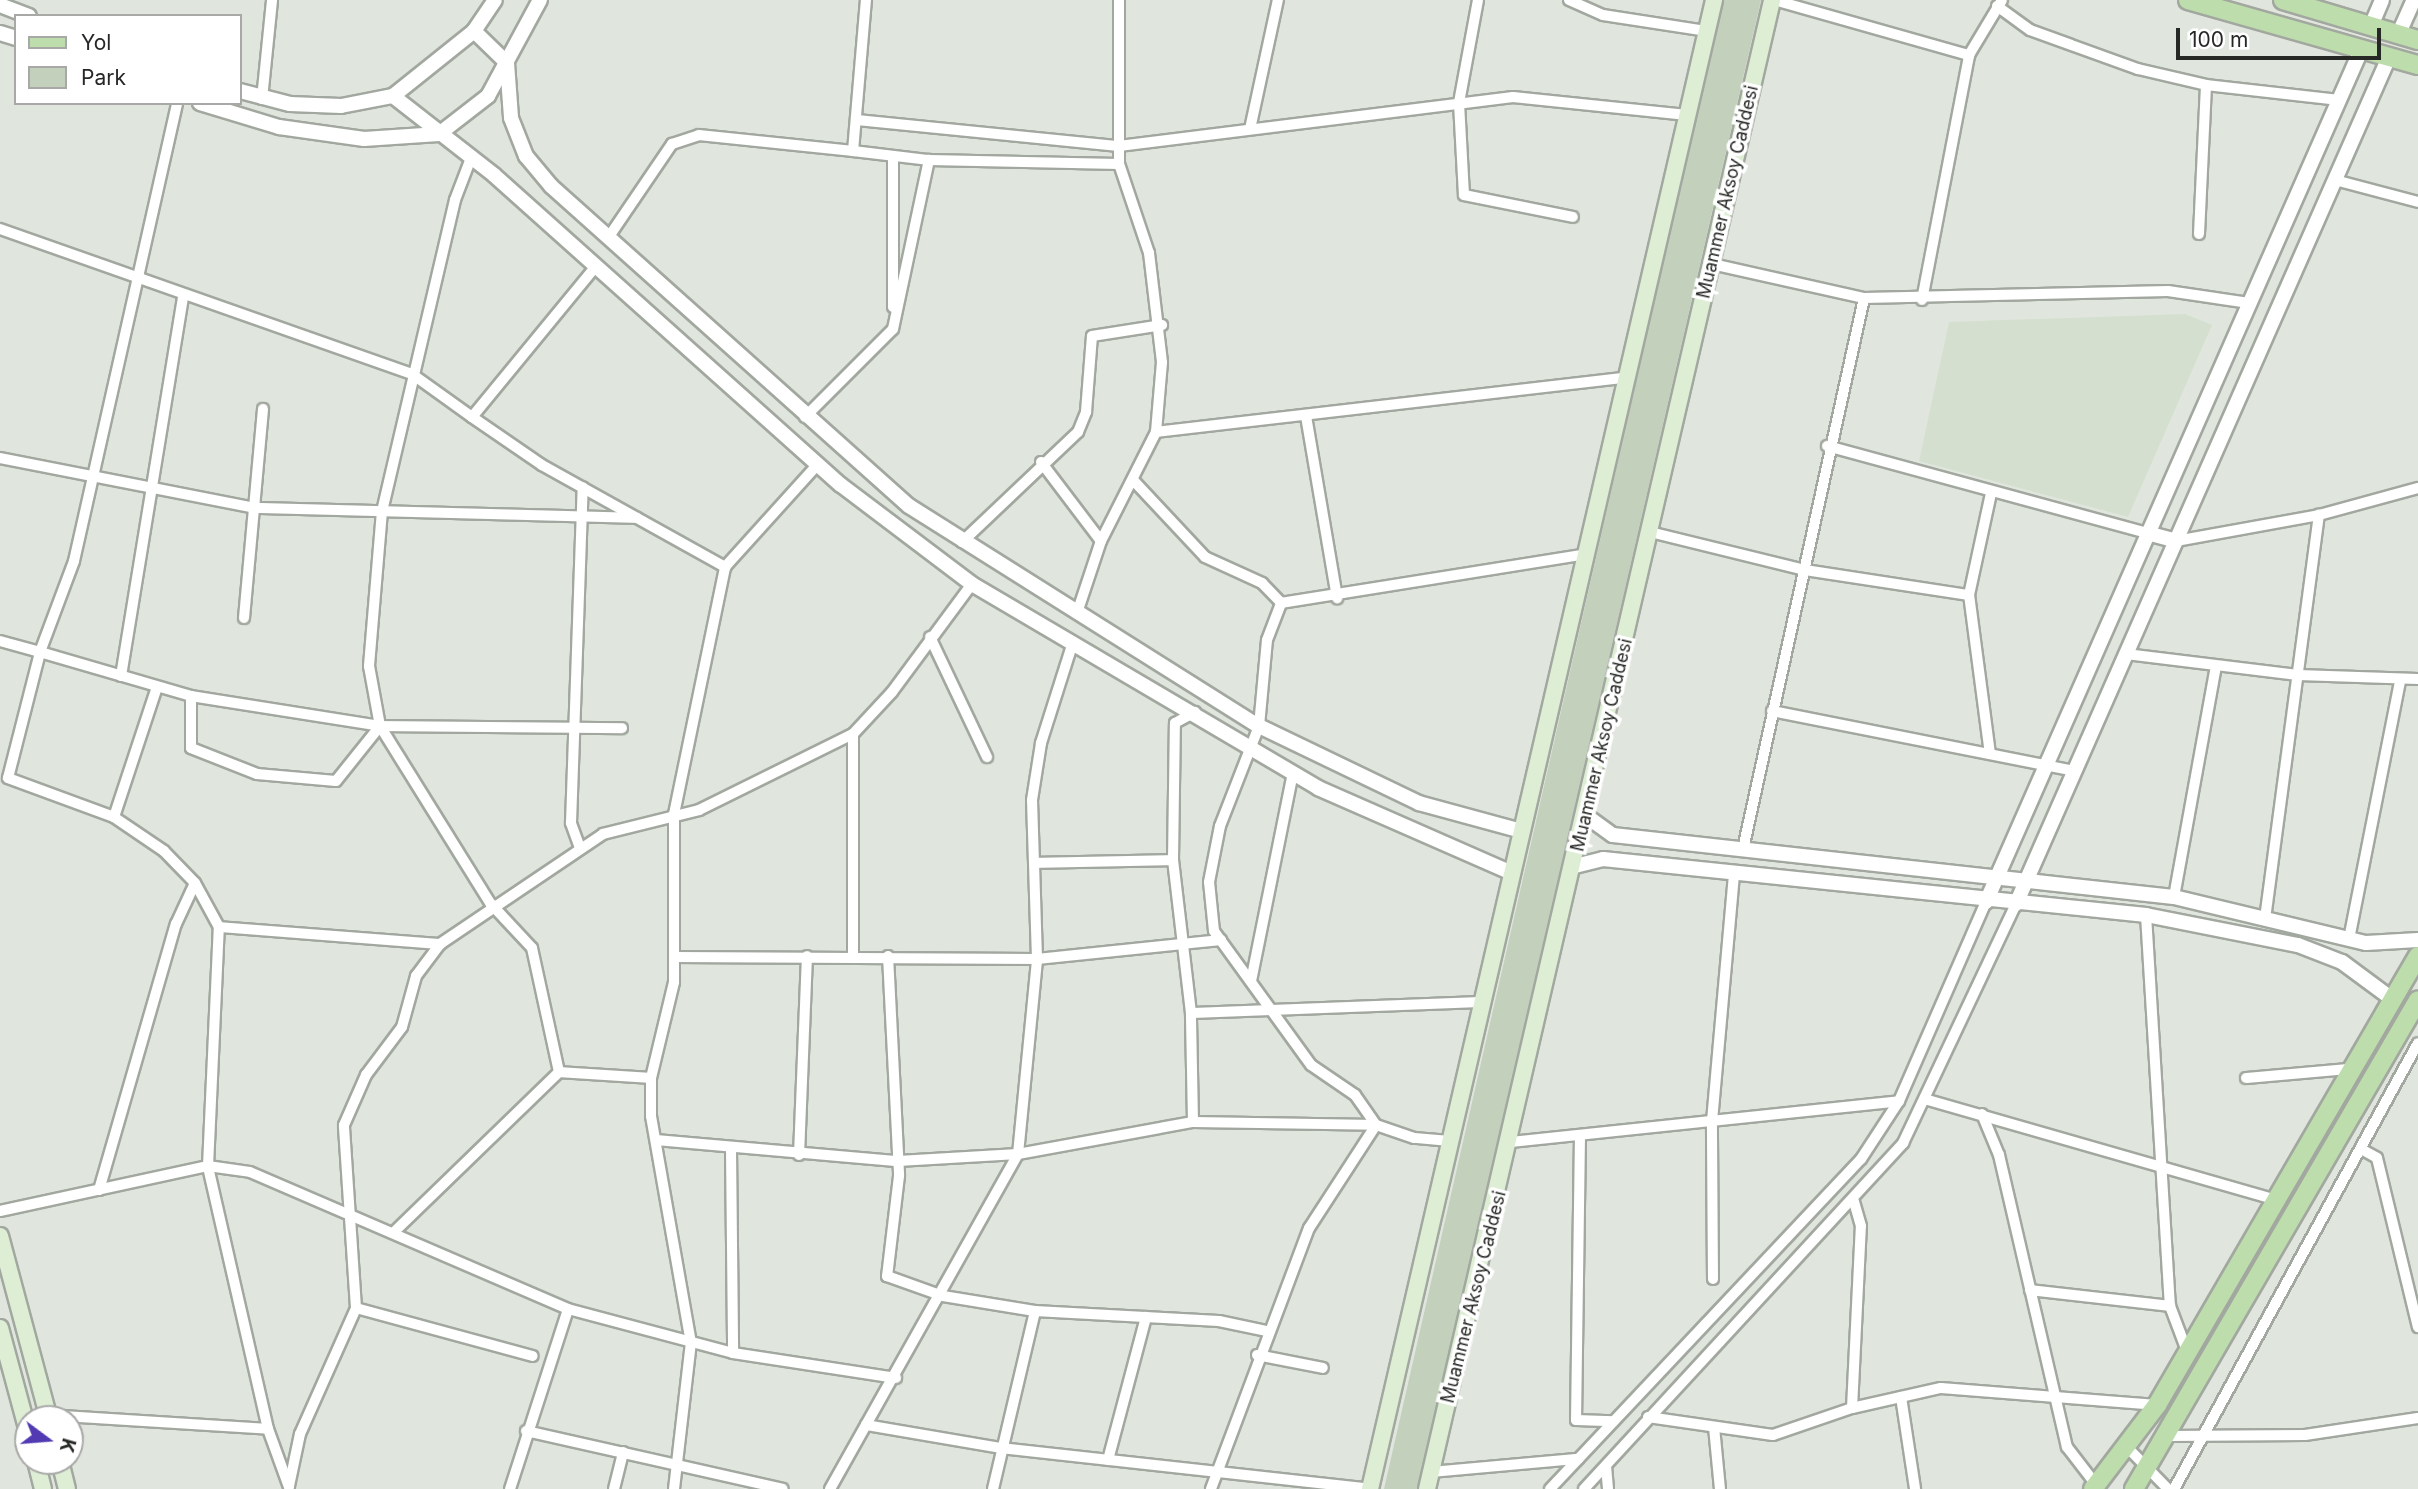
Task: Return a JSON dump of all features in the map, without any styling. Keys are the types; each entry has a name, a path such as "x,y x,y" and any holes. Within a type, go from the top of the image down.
{"main road":[{"path":"1370,1489 1714,0"},
{"name":"Muammer Aksoy Caddesi","path":"1427,1489 1511,1142 1773,0"},
{"path":"2188,0 2418,65"},
{"path":"2283,0 2418,40"},
{"path":"2095,1488 2157,1405 2349,1069 2418,956"},
{"path":"2134,1489 2149,1469 2415,1010"},
{"path":"0,1236 45,1405"},
{"path":"0,1328 21,1405"}],"street":[{"path":"262,99 272,0"},
{"path":"242,92 262,99 341,106 393,96 474,31 495,0"},
{"path":"207,105 279,127 364,139 439,134 488,96 540,0"},
{"path":"853,151 866,0"},
{"path":"830,1489 943,1296 1018,1154 1037,959 1032,800 1041,743 1073,642 1077,613 1101,541 1156,432 1162,325 1149,253 1119,164 1119,0"},
{"path":"1250,129 1278,0"},
{"path":"1478,0 1459,103 1464,195 1573,217"},
{"path":"1569,0 1604,15 1706,31"},
{"path":"1773,0 1969,55"},
{"path":"2371,26 2382,0"},
{"path":"2399,33 2414,0"},
{"path":"1922,300 1969,55 2000,3 2030,30 2206,85 2339,100"},
{"path":"0,5 24,14"},
{"path":"474,31 507,62 511,118 526,156 608,238 865,471 962,542 1259,726 1419,803 1522,831"},
{"path":"1550,1489 1861,1159 1899,1101 2361,50"},
{"path":"1584,1489 1648,1417 1854,1201 1903,1143 1928,1100 2389,57"},
{"path":"2199,234 2206,85"},
{"path":"393,96 471,158 596,266 818,464 972,584 1195,712 1248,747 1293,772 1512,873"},
{"path":"857,120 1119,146 1513,97 1687,115"},
{"path":"177,105 74,561 40,652 8,778 114,817 164,850 195,883 219,927 208,1166 268,1429 289,1488"},
{"path":"608,238 672,144 699,135 929,160 1119,164"},
{"path":"892,329 893,156"},
{"path":"471,158 412,374 382,510 369,666 380,726 491,904 532,948 559,1072"},
{"path":"805,417 892,329 929,160"},
{"path":"2335,180 2418,202"},
{"path":"0,229 139,274 183,298 412,374 472,417 583,487 725,567"},
{"path":"1712,264 1864,298 1922,300 2168,291 2249,303"},
{"path":"472,417 596,266"},
{"path":"121,676 146,491 183,298"},
{"path":"1742,849 1805,570 1827,446 1864,298"},
{"path":"962,542 1041,461 1078,432 1086,412 1092,336 1162,325"},
{"path":"1156,432 1626,378"},
{"path":"244,618 263,409"},
{"path":"1306,416 1337,597"},
{"path":"1827,446 1991,493 2176,541 2319,515 2418,488"},
{"path":"0,458 146,491 256,509 382,510 579,520 637,518"},
{"path":"1041,461 1101,541"},
{"path":"674,1489 691,1343 656,1140 651,1078 675,957 674,814 725,567 818,464"},
{"path":"1133,480 1205,557 1262,583 1281,603"},
{"path":"580,848 571,823 579,520 583,487"},
{"path":"1990,754 1969,595 1991,493"},
{"path":"2265,919 2319,515"},
{"path":"1650,532 1805,570 1969,595"},
{"path":"1281,603 1337,597 1586,554"},
{"path":"289,1488 300,1434 356,1308 345,1211 344,1125 366,1075 402,1027 416,976 440,944 491,904 603,834 674,814 699,810 853,734 892,692 930,637 972,584"},
{"path":"1281,603 1267,640 1259,726 1248,747 1220,826 1209,882 1214,931 1311,1065 1355,1095 1377,1125"},
{"path":"930,637 987,757"},
{"path":"0,641 191,696 380,726 622,728"},
{"path":"2126,654 2298,675 2400,681 2418,679"},
{"path":"2174,897 2216,667"},
{"path":"2349,939 2400,681"},
{"path":"114,817 157,687"},
{"path":"191,696 191,748 257,774 336,781 380,726"},
{"path":"1772,711 1990,754 2043,769 2074,771"},
{"path":"1193,1122 1191,1013 1173,860 1175,723 1195,712"},
{"path":"853,734 853,955"},
{"path":"1251,981 1293,772"},
{"path":"1586,815 1613,835 2174,897 2349,939 2395,945 2418,940"},
{"path":"1575,866 1603,859 1986,902 2146,915 2298,945 2342,962 2392,999 2415,1010"},
{"path":"1035,863 1173,860"},
{"path":"1713,1279 1712,1121 1734,873"},
{"path":"99,1190 176,924 195,883"},
{"path":"2146,915 2170,1307 2187,1351"},
{"path":"219,927 440,944"},
{"path":"675,957 853,955 1037,959 1221,940"},
{"path":"799,1155 807,956"},
{"path":"888,956 898,1161 887,1276 943,1296 1035,1311 1219,1321 1266,1331"},
{"path":"1191,1013 1482,1002"},
{"path":"2174,1489 2418,1043"},
{"path":"2246,1078 2349,1069"},
{"path":"394,1232 559,1072 651,1078"},
{"path":"1928,1100 2162,1164 2274,1199"},
{"path":"1511,1142 1899,1101"},
{"path":"1982,1114 1999,1156 2067,1447 2095,1488"},
{"path":"656,1140 799,1155 898,1161 1018,1154 1193,1122 1377,1125 1414,1138 1450,1141"},
{"path":"1211,1489 1220,1473 1266,1331 1309,1228 1377,1125"},
{"path":"1580,1135 1576,1420 1614,1421"},
{"path":"731,1149 733,1353"},
{"path":"2361,1149 2376,1158 2418,1326"},
{"path":"0,1211 208,1166 250,1172 568,1309 733,1353 896,1378"},
{"path":"1852,1408 1861,1227 1854,1201"},
{"path":"2030,1290 2170,1307"},
{"path":"356,1308 533,1356"},
{"path":"510,1489 568,1309"},
{"path":"993,1489 1035,1311"},
{"path":"1108,1460 1146,1317"},
{"path":"1257,1355 1323,1368"},
{"path":"1648,1417 1773,1435 1852,1408 1941,1388 2054,1393 2157,1405"},
{"path":"1901,1397 1915,1489"},
{"path":"2168,1436 2305,1435 2418,1418"},
{"path":"84,1419 268,1429"},
{"path":"866,1425 1002,1448 1370,1489"},
{"path":"1714,1427 1720,1489"},
{"path":"527,1431 783,1489"},
{"path":"2127,1448 2168,1489"},
{"path":"614,1489 623,1452"},
{"path":"1432,1472 1578,1459"},
{"path":"1606,1465 1608,1489"}],"shaded area":[{"path":"2185,314 2212,325 2128,517 1919,461 1949,322"}],"green space":[{"path":"1723,0 1761,0 1417,1489 1384,1489"}]}
